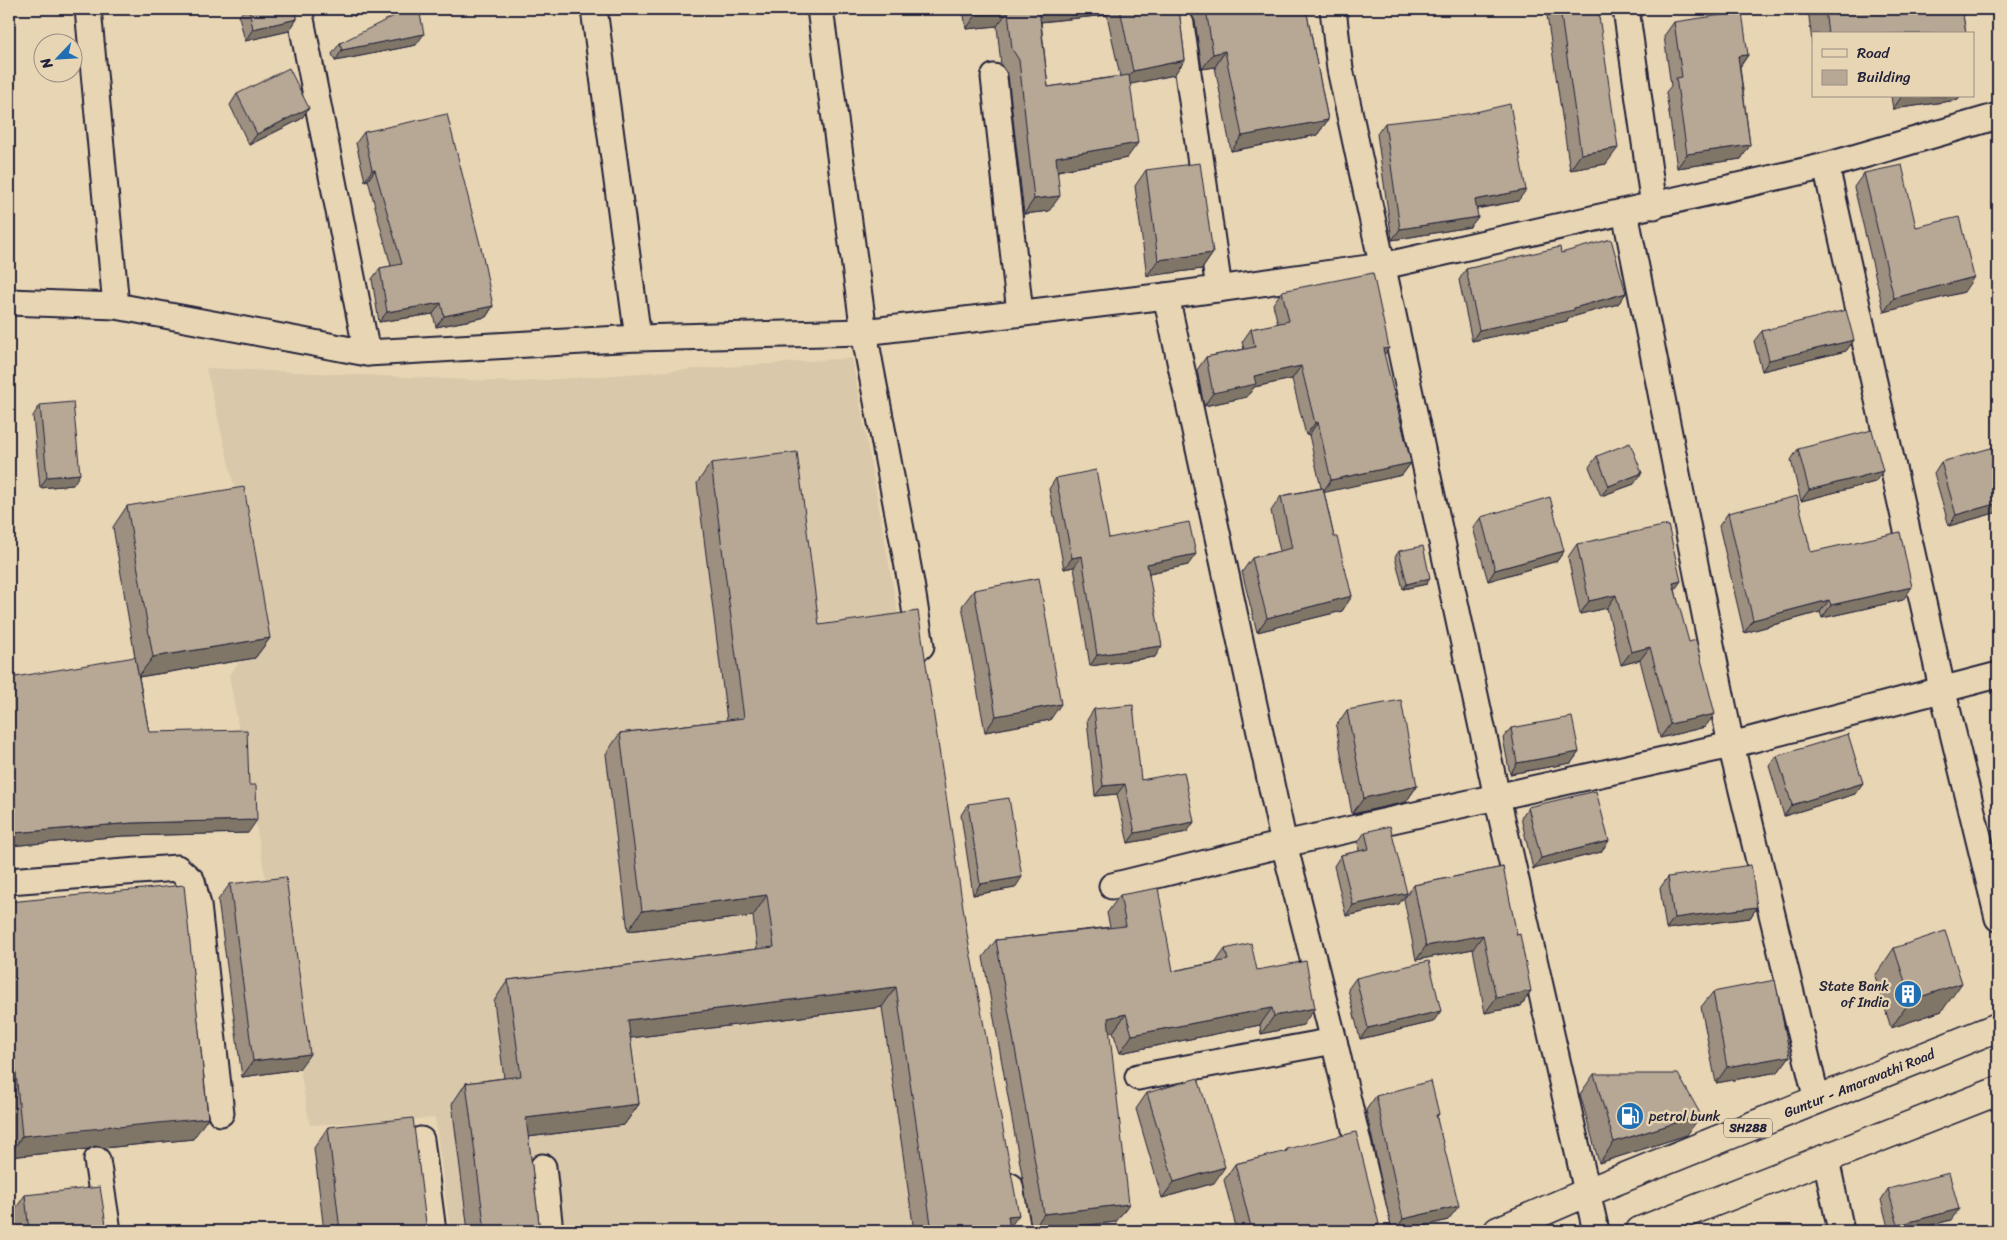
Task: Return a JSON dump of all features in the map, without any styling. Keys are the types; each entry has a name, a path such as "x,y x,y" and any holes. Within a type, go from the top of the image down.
{"main road":[{"name":"Guntur - Amaravathi Road","path":"1498,1231 1588,1192 1998,1027"},
{"path":"1640,1231 1998,1091"}],"street":[{"path":"88,9 116,306"},
{"path":"299,9 367,352"},
{"path":"594,9 638,338"},
{"path":"820,9 864,332 911,583 925,671"},
{"path":"1333,9 1340,69 1497,797 1596,1231"},
{"path":"1626,9 1654,206"},
{"path":"1181,24 1219,289"},
{"path":"994,77 1020,313"},
{"path":"9,302 116,306 367,352 638,338 864,332 1166,296 1383,266 1826,166 1998,116"},
{"path":"1826,166 1942,688 1998,918"},
{"path":"1625,212 1731,745 1817,1100"},
{"path":"1166,296 1284,844 1334,1041 1379,1231"},
{"path":"1112,886 1284,844 1731,745 1942,688 1998,675"},
{"path":"9,881 177,868 192,881 198,905 221,1113"},
{"path":"1138,1077 1334,1041"},
{"path":"421,1140 433,1231"},
{"path":"1826,1159 1841,1231"},
{"path":"97,1160 108,1231"},
{"path":"1006,1164 1018,1231"},
{"path":"543,1167 550,1231"}],"shaded area":[{"path":"852,358 921,742 993,1231 450,1231 435,1118 310,1125 229,675 268,627 206,368 517,382"}],"building":[{"path":"249,9 296,9 297,19 253,29"},
{"path":"408,9 419,9 424,34 342,50 340,43"},
{"path":"976,9 1039,9 1048,87 1129,75 1138,143 1056,157 1060,196 1034,199 1019,60 1012,49 1008,11 977,14"},
{"path":"1120,9 1179,9 1185,60 1133,71"},
{"path":"1206,9 1306,9 1328,120 1242,136 1225,51 1213,54"},
{"path":"1560,9 1598,9 1618,148 1581,154"},
{"path":"1825,9 1962,9 1966,32 1828,32"},
{"path":"1742,12 1748,55 1738,56 1750,145 1687,154 1676,78 1682,77 1674,22"},
{"path":"289,68 309,108 257,134 237,94"},
{"path":"1510,104 1526,190 1475,200 1478,217 1400,229 1385,123 1467,114"},
{"path":"447,114 482,252 493,306 444,316 441,303 387,312 380,268 402,264 375,170 372,170 364,132"},
{"path":"1200,163 1213,253 1158,260 1146,170"},
{"path":"1902,165 1916,227 1959,217 1974,277 1894,298 1864,173"},
{"path":"1611,239 1626,293 1574,308 1574,310 1479,330 1466,269 1560,247 1561,253"},
{"path":"1373,273 1389,348 1383,349 1411,463 1331,480 1318,422 1315,423 1301,366 1254,376 1256,384 1213,393 1206,357 1255,347 1251,329 1289,321 1282,291"},
{"path":"1846,310 1854,340 1769,360 1762,331"},
{"path":"73,402 80,474 47,477 40,405"},
{"path":"1872,430 1883,471 1809,490 1798,449"},
{"path":"1630,443 1642,473 1609,486 1597,456"},
{"path":"1998,446 1998,503 1956,515 1941,462"},
{"path":"797,452 819,625 918,611 968,940 1019,1215 1008,1216 1010,1231 932,1231 896,987 628,1020 639,1104 526,1118 540,1231 485,1231 466,1083 521,1076 508,980 774,947 767,895 642,911 620,733 744,718 711,463"},
{"path":"1096,470 1109,538 1189,522 1196,554 1147,564 1162,646 1097,655 1082,556 1072,558 1056,478"},
{"path":"244,487 270,638 153,657 127,506"},
{"path":"1323,488 1334,537 1337,537 1352,596 1267,618 1252,558 1292,548 1281,496"},
{"path":"1797,496 1811,552 1900,532 1912,587 1831,605 1829,600 1753,620 1728,513"},
{"path":"1550,497 1564,551 1495,570 1481,517"},
{"path":"1668,525 1681,581 1673,583 1689,642 1696,640 1715,714 1670,724 1650,647 1631,652 1616,595 1589,601 1577,544"},
{"path":"1423,546 1430,578 1407,584 1399,551"},
{"path":"1039,578 1061,704 996,716 974,590"},
{"path":"135,657 149,732 247,730 249,785 256,785 257,820 132,823 14,833 9,778 9,740 11,740 9,725 9,678"},
{"path":"1401,700 1417,786 1364,798 1347,710"},
{"path":"1133,705 1141,780 1184,772 1194,822 1135,833 1125,784 1103,786 1094,709"},
{"path":"1572,717 1579,752 1517,763 1511,728"},
{"path":"1848,734 1863,783 1792,805 1777,756"},
{"path":"1596,791 1609,841 1541,858 1528,807"},
{"path":"1009,798 1022,877 980,884 968,804"},
{"path":"1390,826 1407,893 1353,905 1341,855 1369,849 1365,832"},
{"path":"1751,865 1757,907 1674,918 1668,877"},
{"path":"1503,867 1517,935 1520,934 1531,991 1496,998 1483,935 1426,946 1414,885"},
{"path":"286,877 310,1054 253,1061 230,884"},
{"path":"184,885 208,1118 118,1127 110,1125 102,1128 22,1136 9,999 9,902"},
{"path":"1158,888 1173,971 1228,960 1225,949 1251,943 1257,970 1306,961 1315,1008 1274,1016 1272,1008 1132,1035 1126,1014 1108,1018 1129,1204 1044,1214 996,940 1126,926 1120,895"},
{"path":"1945,931 1962,983 1911,1000 1894,948"},
{"path":"1429,961 1441,1011 1368,1028 1356,978"},
{"path":"1775,980 1790,1056 1727,1067 1713,992"},
{"path":"1594,1074 1678,1074 1701,1115 1614,1142"},
{"path":"1198,1078 1225,1167 1174,1182 1147,1093"},
{"path":"1431,1081 1439,1114 1436,1115 1459,1206 1403,1219 1376,1096"},
{"path":"413,1118 427,1231 340,1231 328,1127"},
{"path":"1356,1132 1379,1224 1364,1228 1365,1231 1252,1231 1235,1164"},
{"path":"1949,1173 1959,1209 1898,1225 1888,1189"},
{"path":"100,1187 107,1231 29,1231 25,1195"}],"place":[{"name":"State Bank of India","path":"1908,994"},
{"name":"petrol bunk","path":"1630,1116"}]}
